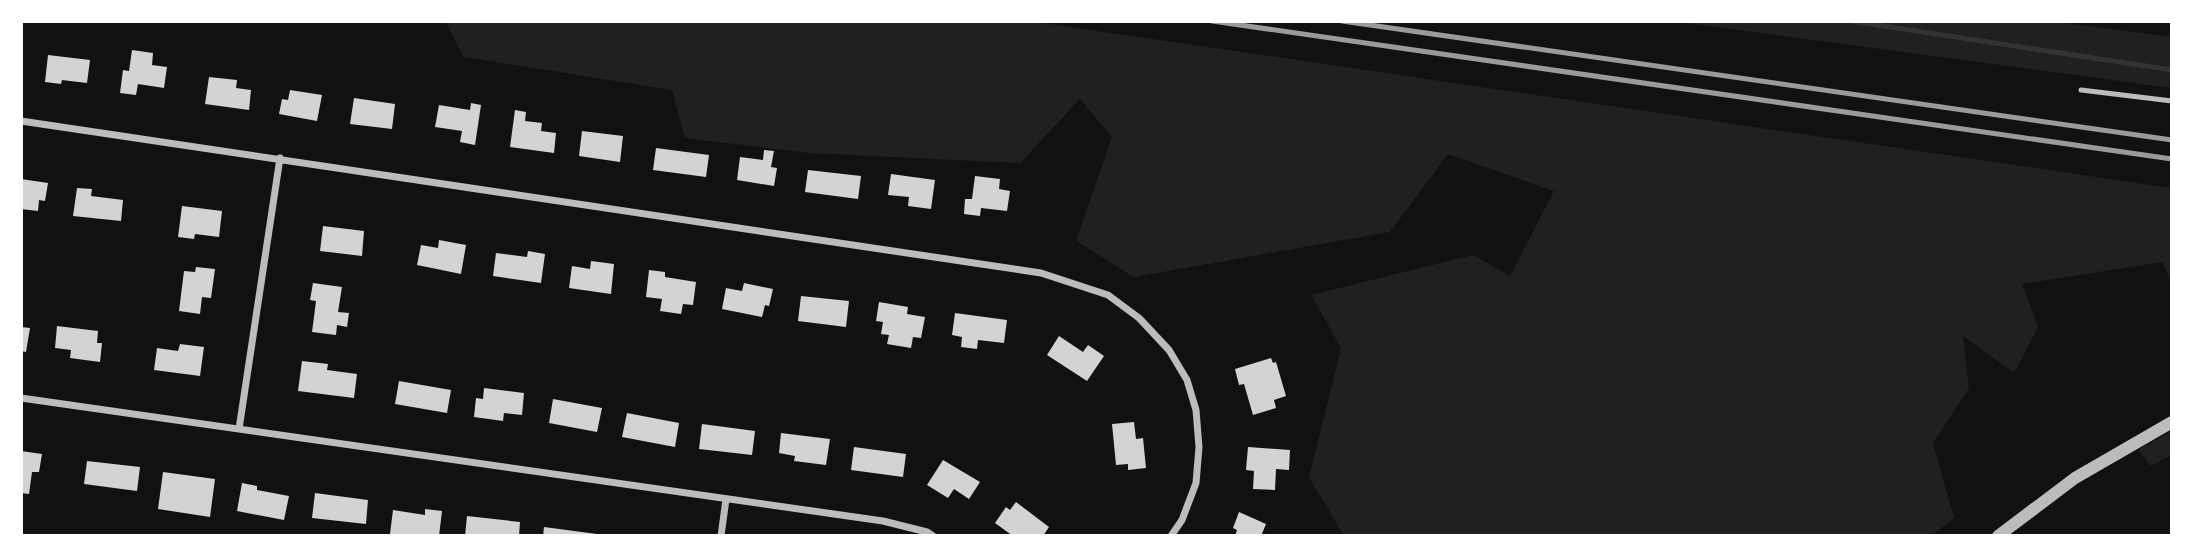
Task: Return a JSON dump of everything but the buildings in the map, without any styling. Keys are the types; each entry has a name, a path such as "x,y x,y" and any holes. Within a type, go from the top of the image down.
{"street":[{"path":"21,121 1041,273 1108,295 1139,318 1169,350 1187,380 1196,410 1199,447 1196,483 1182,520 1171,536"},
{"path":"239,429 280,158"},
{"path":"21,398 883,521 927,532 933,536"},
{"path":"1998,536 2075,478 2172,422"},
{"path":"721,536 726,499"}],"lane":[{"path":"2081,90 2172,101"}],"shaded area":[{"path":"445,21 1030,21 2172,188 2172,282 2162,262 2022,284 2038,327 2014,373 1963,336 1969,388 1933,443 1954,518 1931,536 1344,536 1309,477 1341,348 1311,295 1473,255 1510,276 1554,191 1448,154 1390,232 1134,277 1076,241 1112,137 1080,99 1020,163 809,153 685,138 672,90 464,57"},
{"path":"1671,21 2050,21 2172,37 2172,88"},
{"path":"2172,431 2172,455 2151,466 2138,450"}],"waterway":[{"path":"1851,21 2172,70"}],"railway":[{"path":"1212,21 2172,159"},
{"path":"1342,21 2172,140"}]}
